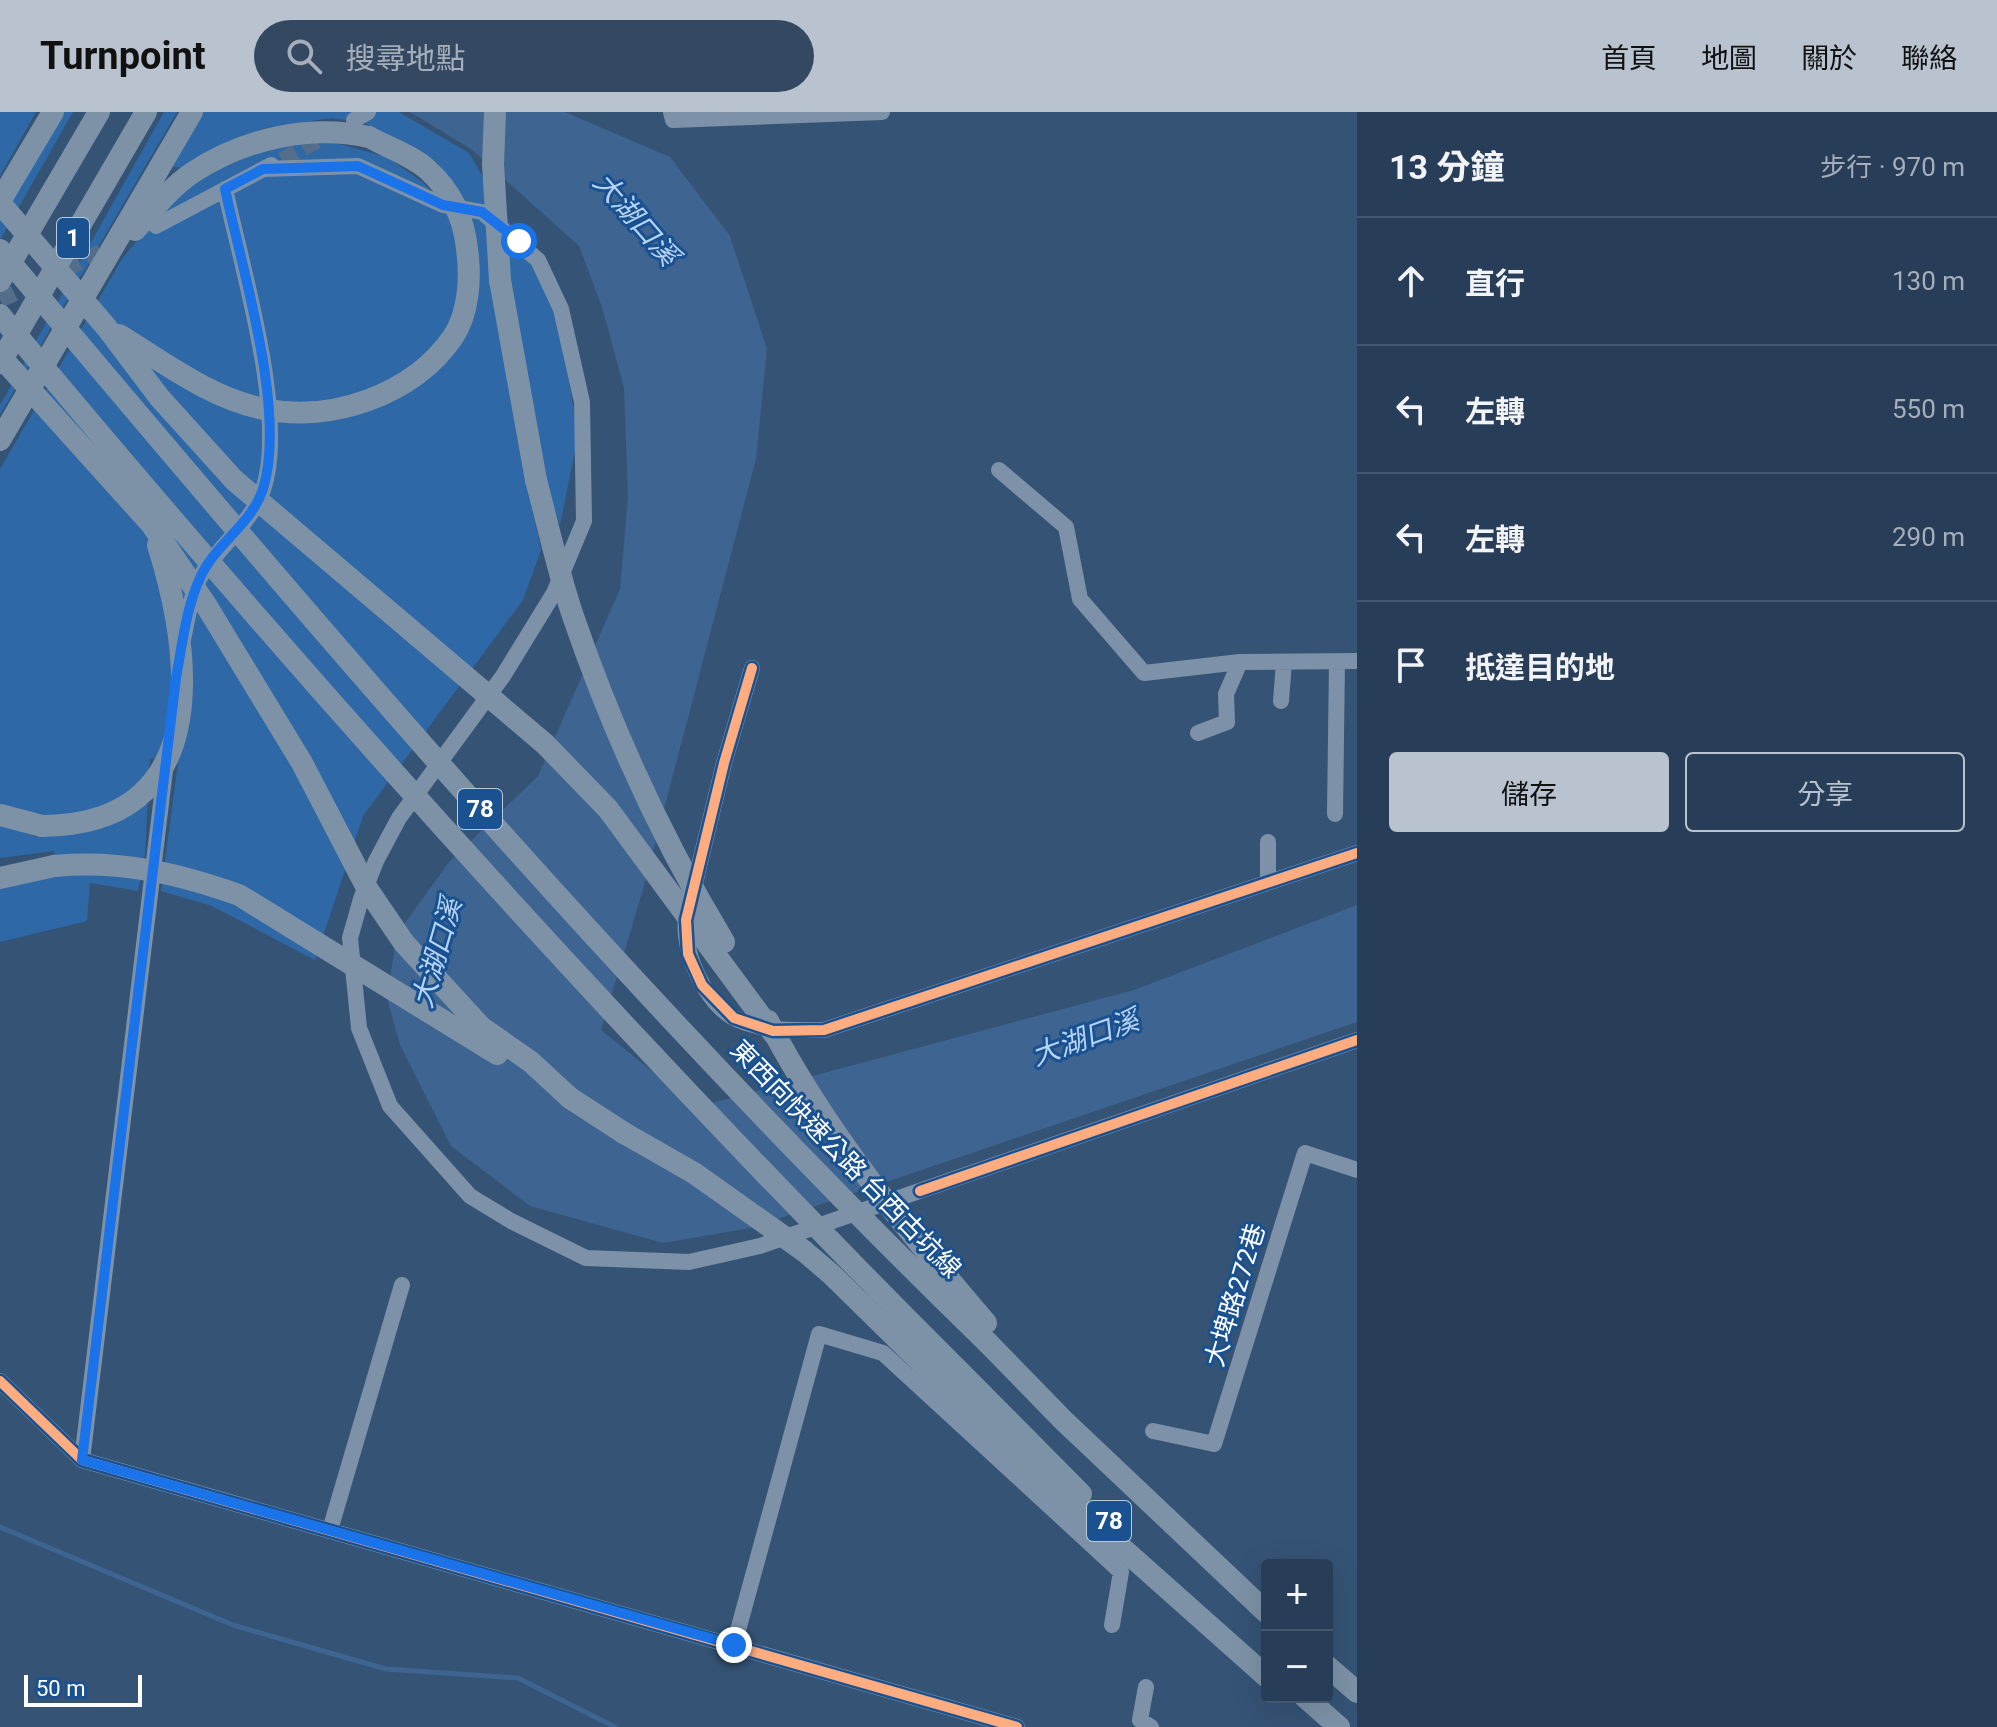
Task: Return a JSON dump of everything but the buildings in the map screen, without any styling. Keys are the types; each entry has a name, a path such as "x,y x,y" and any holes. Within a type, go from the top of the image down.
{"highway":[{"path":"53,112 0,202 107,328 159,397 234,480 545,744 608,809 774,1034 879,1196 993,1340 1261,1606"},
{"name":"1","path":"0,281 99,112"},
{"name":"1","path":"0,363 146,112"},
{"path":"0,440 192,112"},
{"path":"495,112 493,164 500,280 536,480 572,614 632,769 677,864 740,968 774,1034"},
{"path":"102,267 168,194 191,174 231,153 272,137 347,132 369,137 427,168 448,194 464,224 469,265 466,303 453,337 421,371 394,389 339,409 266,410 220,397 107,328"},
{"name":"東西向快速公路 台西古坑線","path":"0,250 407,729 878,1236 993,1340"},
{"name":"78","path":"0,315 361,737 533,928 772,1184 1100,1512 1261,1659"},
{"path":"0,356 152,525 206,605 294,749 368,890 404,943 481,1027 531,1062 570,1098"},
{"path":"0,455 23,400"},
{"path":"0,815 42,826 73,826 109,816 140,794 167,759 182,716 183,656 166,571 152,525"},
{"path":"0,878 54,866 139,866 194,879 239,895 694,1173 804,1251 831,1274 996,1436 1261,1672"},
{"path":"1333,1671 1357,1692"},
{"path":"1296,1703 1323,1727"},
{"path":"1312,1703 1339,1727"}],"street":[{"path":"671,112 673,120 882,112"},
{"path":"156,226 282,160"},
{"path":"263,169 358,166 443,205 482,212 538,260 561,309 582,402 584,521 554,593 495,687 399,818 376,861 350,938 359,1028 390,1106 470,1196 511,1221 586,1258 675,1262 728,1254 1357,1040"},
{"path":"82,1460 176,678 200,576 244,521 263,491 271,450 268,389 225,189"},
{"path":"999,470 1066,527 1080,599 1144,673 1240,662 1357,661"},
{"path":"1198,733 1227,722 1226,694 1240,662"},
{"path":"1281,701 1284,662"},
{"path":"1335,814 1337,662"},
{"path":"752,668 724,763 686,920 688,954 702,985 734,1018 773,1031 824,1030 1357,853"},
{"path":"1268,842 1268,881"},
{"name":"大埤路272巷","path":"1153,1431 1214,1444 1305,1153 1357,1170"},
{"path":"330,1530 402,1285"},
{"path":"734,1645 819,1334 883,1353 1121,1572 1112,1625"},
{"path":"0,1381 82,1460 1017,1727"},
{"path":"1146,1687 1140,1720 1151,1727"}],"shaded area":[{"path":"0,112 36,112 0,176"},
{"path":"61,112 73,112 0,240 0,218"},
{"path":"164,112 177,112 0,415 0,405"},
{"path":"197,112 399,112 469,153 557,305 578,436 560,525 544,477 527,485 541,550 523,600 363,816 315,960 212,906 161,891 178,763 150,758 145,854 138,891 90,883 87,921 0,942 0,878 54,871 54,851 0,858 0,824 37,837 43,814 13,811 0,805 0,469 122,259 171,199 221,166 274,145 336,143 387,157 424,183 443,206 458,193 437,162 365,123 331,118 265,128 209,152 185,168 173,167 171,155"}],"water":[{"name":"大湖口溪","path":"410,112 565,112 670,157 730,236 767,349 756,459 642,893 601,1030 697,1107 1134,990 1357,905 1357,1022 751,1228 663,1243 530,1206 451,1146 400,1045 387,998 397,934 449,862 538,776 620,589 628,497 624,388 602,307 579,246 471,149"}],"waterway":[{"path":"0,1527 233,1625 386,1669 518,1678 615,1727"}],"tunnel":[{"path":"282,160 329,134"},
{"path":"0,300 114,246"}],"cycle path":[{"path":"752,668 724,763 686,920 688,954 702,985 734,1018 773,1031 824,1030 1357,853"},
{"path":"920,1191 1357,1040"},
{"path":"0,1381 82,1460 1017,1727"}],"route":[{"path":"519,241 482,212 443,205 358,166 263,169 225,189 268,389 271,450 263,491 244,521 200,576 176,678 82,1460 734,1645"}]}
